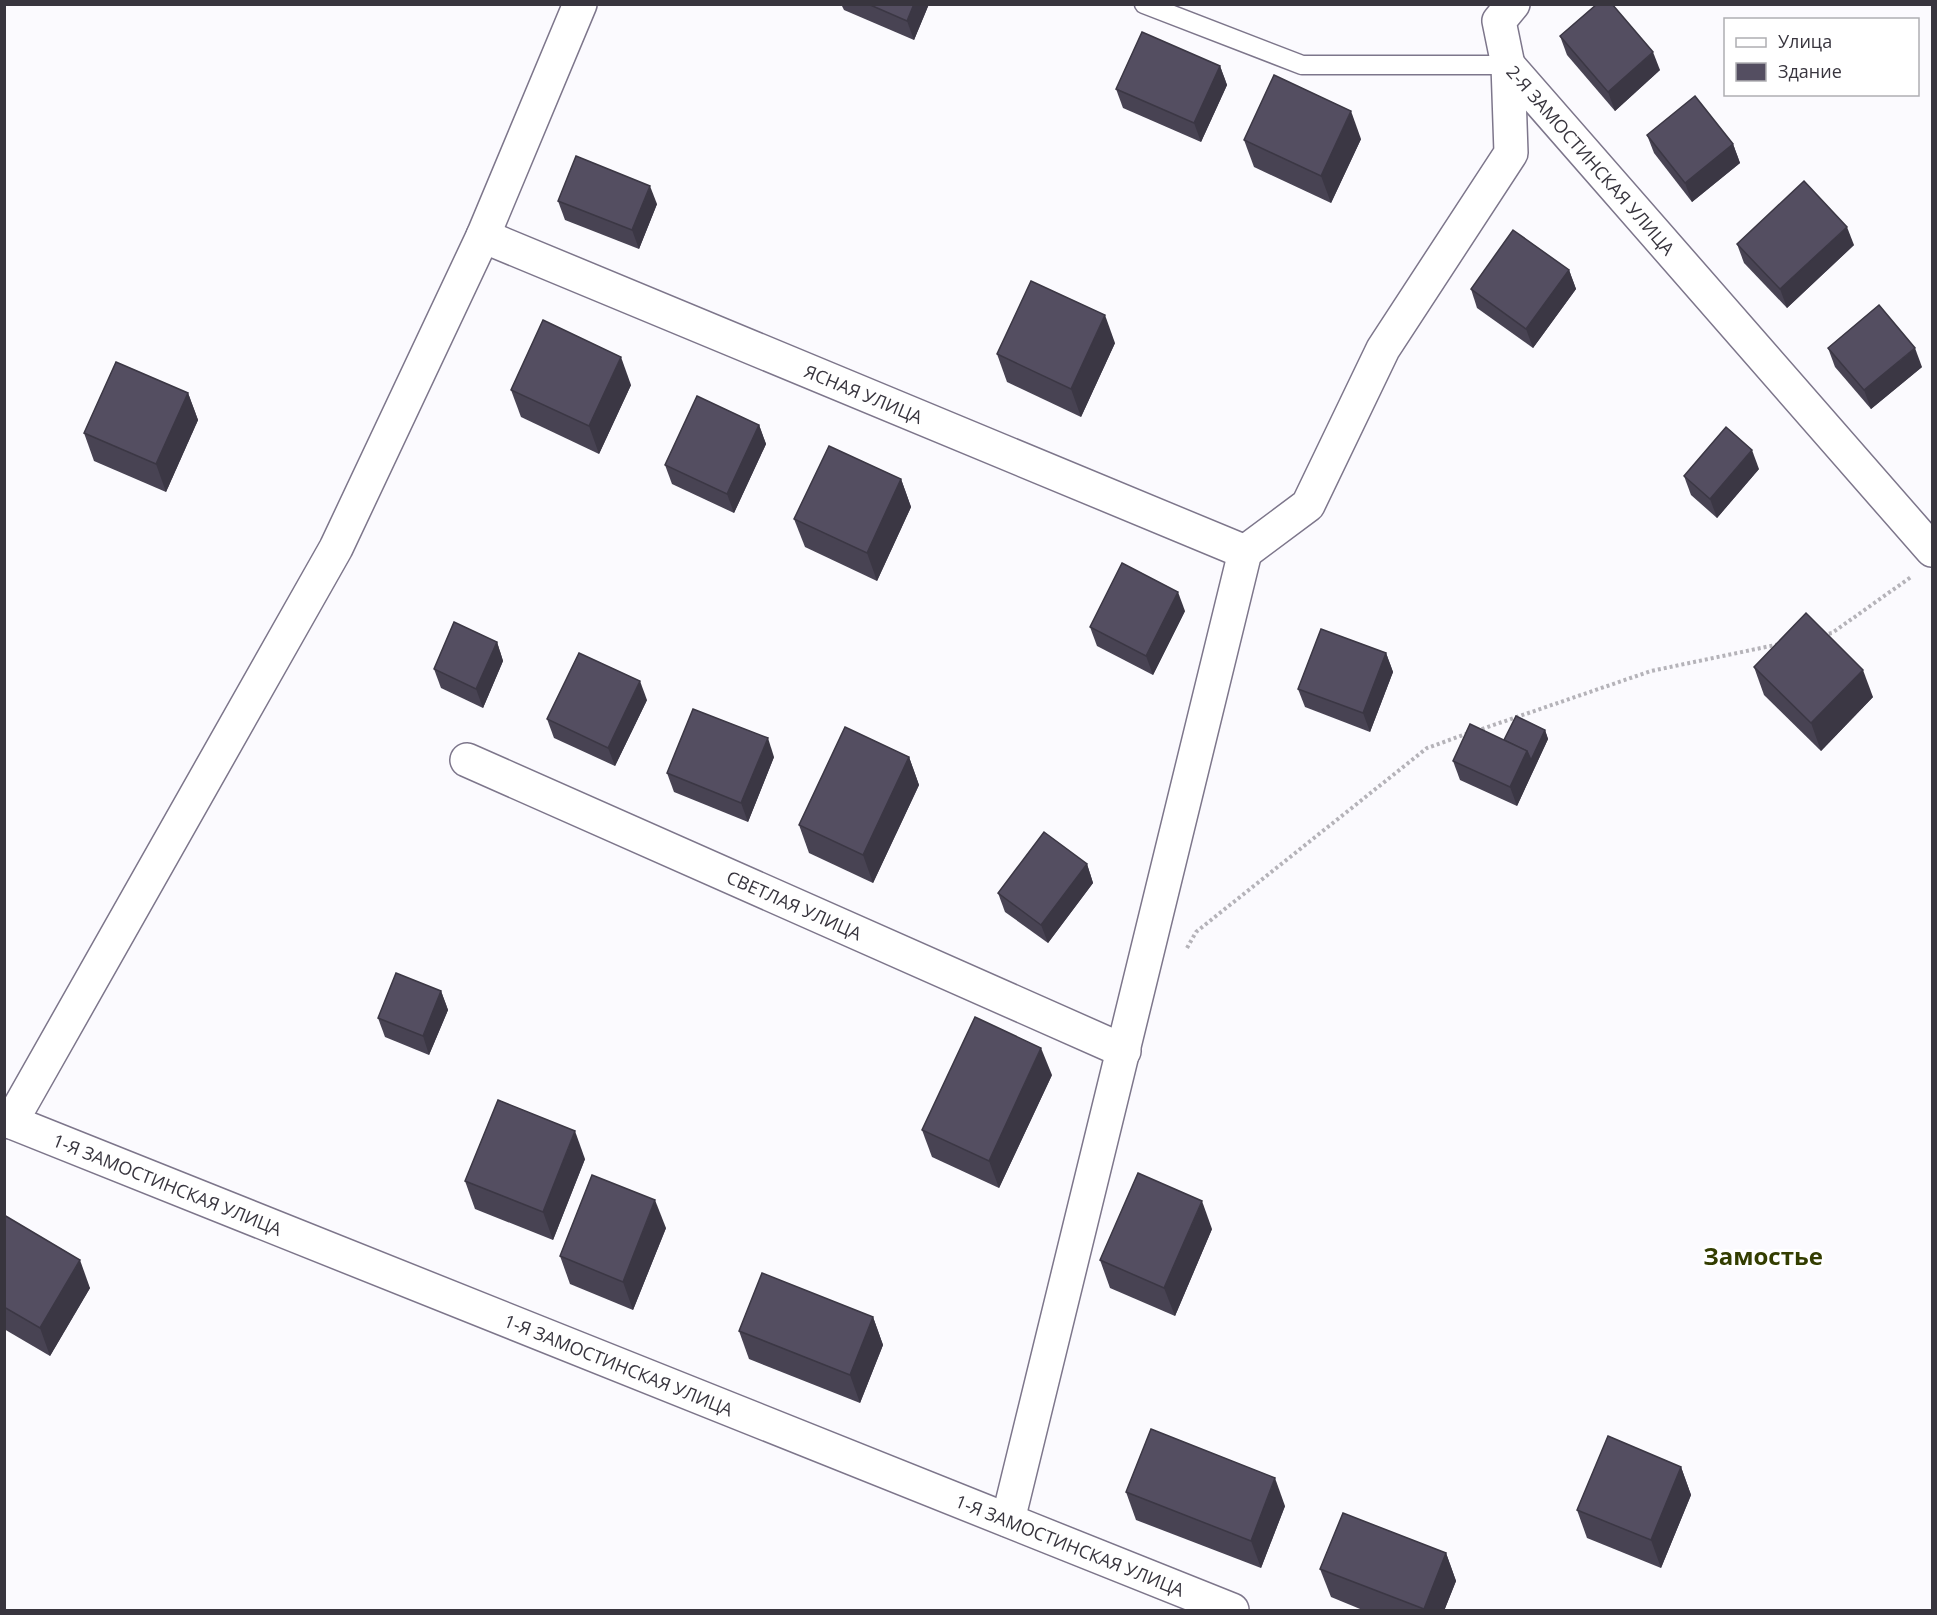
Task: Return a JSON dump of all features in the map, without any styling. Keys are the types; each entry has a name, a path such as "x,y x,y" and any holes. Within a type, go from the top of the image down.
{"street":[{"path":"8,1120 336,548 483,236 580,4"},
{"path":"1508,65 1499,21 1513,4"},
{"name":"2-Я ЗАМОСТИНСКАЯ УЛИЦА","path":"1245,552 1308,505 1383,349 1511,153 1508,65"},
{"name":"2-Я ЗАМОСТИНСКАЯ УЛИЦА","path":"1508,65 1923,563"},
{"name":"ЯСНАЯ УЛИЦА","path":"483,236 1245,552"},
{"path":"1008,1520 1245,552"},
{"name":"СВЕТЛАЯ УЛИЦА","path":"467,760 1124,1051"},
{"name":"1-Я ЗАМОСТИНСКАЯ УЛИЦА","path":"8,1120 1232,1611"}],"lane":[{"path":"1144,4 1302,65 1508,65"}],"path":[{"path":"1821,635 1832,633 1923,563"},
{"path":"1184,952 1196,932 1426,748 1651,670 1787,642"}],"building":[{"path":"868,4 914,4 907,21"},
{"path":"1597,4 1612,4 1653,52 1608,92 1560,36"},
{"path":"1142,32 1220,66 1194,123 1116,89"},
{"path":"1274,75 1351,111 1321,176 1244,140"},
{"path":"1695,96 1733,144 1685,183 1647,135"},
{"path":"576,156 650,186 632,230 558,201"},
{"path":"1804,181 1847,227 1780,289 1737,244"},
{"path":"1513,230 1569,270 1526,329 1471,289"},
{"path":"1031,281 1105,315 1071,389 997,354"},
{"path":"1879,305 1915,348 1864,390 1828,348"},
{"path":"543,320 621,357 589,426 511,390"},
{"path":"116,362 188,393 156,464 84,433"},
{"path":"697,396 759,425 727,494 665,465"},
{"path":"1726,427 1752,450 1710,499 1684,476"},
{"path":"829,446 901,479 867,553 794,519"},
{"path":"1122,563 1178,592 1146,656 1090,627"},
{"path":"1806,613 1863,670 1811,723 1754,667"},
{"path":"454,622 497,642 476,689 434,669"},
{"path":"1321,629 1386,653 1363,713 1298,689"},
{"path":"579,653 640,681 608,748 547,719"},
{"path":"693,709 768,738 741,803 667,773"},
{"path":"1516,716 1545,730 1531,760 1527,751 1504,740"},
{"path":"1470,724 1527,751 1510,787 1453,761"},
{"path":"845,727 909,757 863,855 799,825"},
{"path":"1044,832 1087,864 1041,925 998,893"},
{"path":"396,973 441,991 423,1036 378,1018"},
{"path":"975,1017 1041,1048 989,1161 922,1130"},
{"path":"498,1100 575,1131 543,1212 465,1181"},
{"path":"1138,1173 1202,1201 1164,1288 1100,1260"},
{"path":"592,1175 655,1200 623,1282 560,1256"},
{"path":"4,1215 80,1260 40,1328 4,1307"},
{"path":"762,1273 873,1317 850,1375 739,1331"},
{"path":"1151,1429 1275,1478 1251,1541 1126,1492"},
{"path":"1608,1436 1681,1467 1651,1540 1577,1510"},
{"path":"1343,1513 1446,1553 1424,1609 1320,1569"}],"district":[{"name":"Замостье","path":"1763,1255"}]}
